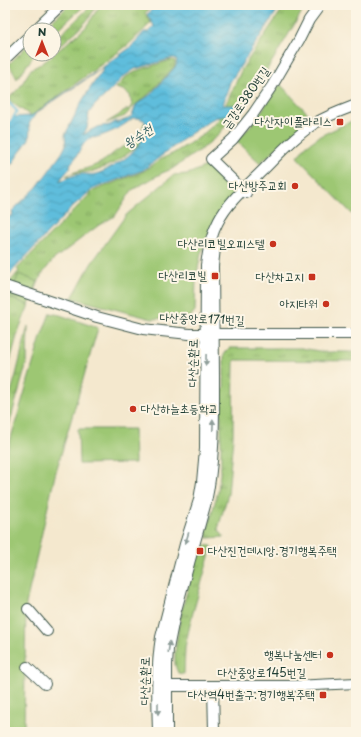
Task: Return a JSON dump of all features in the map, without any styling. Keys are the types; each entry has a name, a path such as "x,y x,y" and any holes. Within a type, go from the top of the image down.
{"street":[{"path":"43,22 61,5"},
{"name":"금강로380번길","path":"245,192 211,159 233,139 253,114 272,86 309,20 320,5"},
{"path":"5,59 22,43"},
{"name":"다산순환로","path":"158,732 158,670 161,637 185,544 199,500 202,482 205,449 213,266 216,246 223,223 245,192 289,144 318,122 356,106"},
{"name":"다산순환로","path":"245,192 293,148 312,133 322,126 356,112"},
{"name":"다산중앙로171번길","path":"5,286 98,317 143,329 189,334 356,334"},
{"name":"다산순환로","path":"167,732 167,665 171,631 209,487 214,399 210,334"},
{"path":"28,609 47,631"},
{"path":"27,667 45,684"},
{"name":"다산중앙로145번길","path":"168,686 294,686 356,683"},
{"path":"213,686 214,732"}],"green space":[{"path":"69,5 85,5 62,26 62,22 51,22"},
{"path":"92,5 97,5 82,26 62,44 62,33"},
{"path":"100,5 153,5 145,13 151,23 128,45 31,116 11,102 10,97 20,87 31,69 44,62 62,62 62,47 86,27"},
{"path":"285,5 306,5 255,90 245,104 217,136 203,148 172,169 132,190 115,216 99,225 53,260 41,276 19,329 5,379 5,288 19,271 17,269 93,191 144,171 201,136 218,121 242,69","holes":["38,282 28,305 9,297"]},
{"path":"22,51 22,62 29,62 17,79 9,64"},
{"path":"171,60 175,61 175,66 149,94 134,106 125,116 106,123 132,106 130,95 123,90 116,88 126,77 139,70"},
{"path":"280,84 312,118 260,163 237,141 254,122"},
{"path":"354,120 356,218 297,157 306,146 320,136"},
{"path":"144,123 147,128 145,135 138,145 116,162 96,171 75,173 66,176 92,167 106,160 123,147 135,142 141,135"},
{"path":"211,164 235,188 236,192 207,238 201,253 196,278 195,311 189,318 152,319 72,298 91,264 126,215 174,175 188,174"},
{"path":"19,274 38,282 28,305 9,297"},
{"path":"50,313 98,328 55,475 26,604 24,732 5,732 5,458 41,337"},
{"path":"28,326 27,362 5,439 5,411 16,375"},
{"path":"229,348 301,348 325,352 356,352 356,361 234,360 233,437 228,494 218,529 224,537 208,538 206,535 218,491 221,466 221,395 224,387 224,355"},
{"path":"78,429 134,429 135,463 79,464"},
{"path":"200,545 212,546 192,616 185,647 184,674 178,673 175,665 175,652 181,613"}],"water":[{"path":"157,5 281,5 230,82 223,105 242,105 236,114 214,118 190,134 143,170 93,189 73,206 5,279 5,220 13,214 12,211 37,187 62,153 66,145 65,135 82,101 104,67 36,113 29,124 29,139 12,164 5,169 5,132 13,117 31,116 131,47 144,32 149,32 154,26 147,14","holes":["173,58 177,60 176,66 150,95 136,105 132,116 125,120 115,123 116,121 109,125 101,126 83,135 87,128 89,113 123,77 135,69","133,118 144,120 148,128 140,143 127,157 96,174 77,175 60,182 59,181 70,168 71,163 86,141 92,137 94,138 104,135 124,125"]}],"waterway":[{"path":"5,99 17,111 5,132"}],"place":[{"name":"다산자이폴라리스","path":"340,122"},
{"name":"다산방주교회","path":"295,186"},
{"name":"다산리코빌오피스텔","path":"273,244"},
{"name":"다산리코빌","path":"215,276"},
{"name":"다산차고지","path":"312,277"},
{"name":"아지타워","path":"326,304"},
{"name":"다산하늘초등학교","path":"133,409"},
{"name":"다산진건데시앙.경기행복주택","path":"200,551"},
{"name":"행복나눔센터","path":"330,655"},
{"name":"다산역4번출구.경기행복주택","path":"323,695"}],"water label":[{"name":"왕숙천","path":"138,136"}]}
